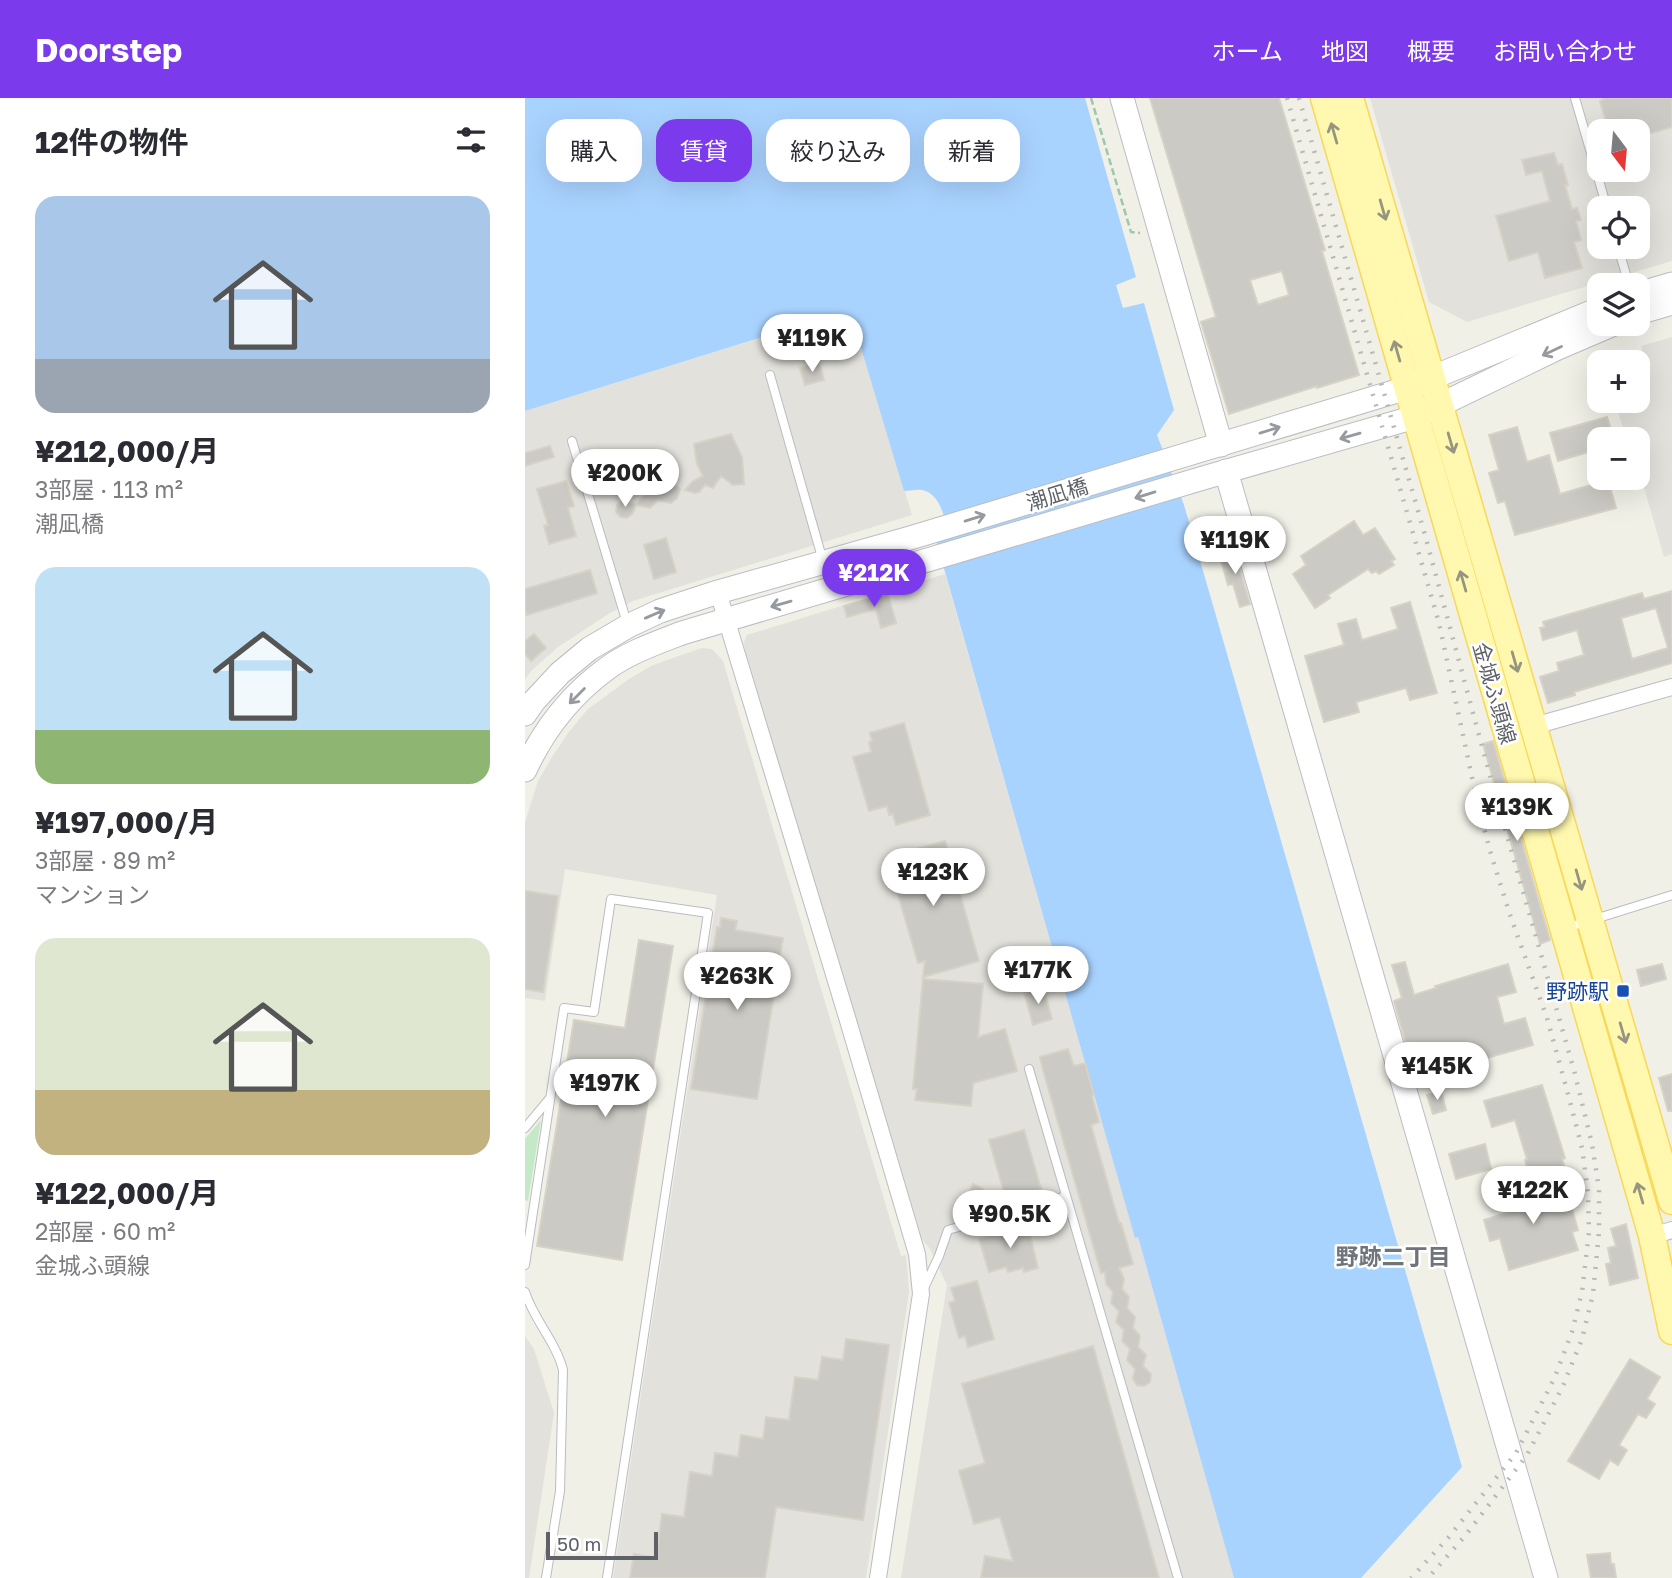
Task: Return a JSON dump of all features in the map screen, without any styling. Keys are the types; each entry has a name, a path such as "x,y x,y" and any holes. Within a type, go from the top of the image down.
{"main road":[{"name":"金城ふ頭線","path":"1324,98 1563,929 1662,1233 1672,1331"},
{"name":"金城ふ頭線","path":"1350,98 1672,1201"}],"street":[{"path":"1122,98 1161,234 1213,447"},
{"path":"1650,290 1672,284"},
{"path":"1650,309 1672,303"},
{"name":"潮凪橋","path":"525,714 560,673 589,649 660,611 1407,388 1587,314"},
{"name":"潮凪橋","path":"525,770 536,747 556,718 578,694 606,669 647,647 683,633 1415,417 1587,336"},
{"path":"1218,474 1546,1578"},
{"path":"719,592 917,1254 921,1294 878,1578"},
{"path":"1535,726 1672,687"}],"lane":[{"path":"1575,98 1604,196"},
{"path":"770,375 824,562"},
{"path":"572,441 628,626"},
{"path":"1563,929 1672,895"},
{"path":"525,1265 564,1008 594,1012 611,900 708,913 607,1578"},
{"path":"1029,1069 1178,1578"},
{"path":"525,1128 550,1098"},
{"path":"921,1294 948,1230 1066,1196"},
{"path":"525,1215 531,1225"},
{"path":"525,1292 529,1304 561,1359 563,1370 560,1490 546,1578"}],"path":[{"path":"1091,98 1131,232 1161,234"}],"shaded area":[{"path":"1370,98 1672,98 1672,261 1632,273 1587,273 1587,286 1467,322 1429,302"},
{"path":"833,334 848,338 861,348 912,515 633,601 558,647 525,679 525,411 770,335 775,351"},
{"path":"1672,337 1672,554 1664,557 1645,490 1650,490 1650,427 1623,427 1618,413 1650,413 1650,350 1642,350 1641,346"},
{"path":"945,574 1234,1578 901,1578 947,1285 930,1249 922,1239 745,655 744,642 747,635"},
{"path":"702,648 712,649 723,661 901,1256 906,1255 909,1292 866,1578 613,1578 717,895 565,869 545,1001 525,998 525,822 538,781 568,733 588,709 653,665"},
{"path":"525,1336 534,1349 554,1413 529,1578 525,1578"}],"green space":[{"path":"541,1120 528,1201 525,1200 525,1139"}],"water":[{"path":"525,98 1085,98 1136,277 1116,285 1123,308 1144,303 1174,410 1157,435 1184,505 1462,1467 1361,1578 1234,1578 933,530 947,526 939,504 932,495 922,490 904,491 861,348 848,338 833,334 775,351 769,335 525,411"}],"building":[{"path":"1150,98 1279,98 1359,375 1229,414 1201,322 1216,317","holes":["1282,271 1289,295 1258,305 1250,280"]},
{"path":"1606,98 1672,98 1672,127 1650,133 1650,119 1605,119 1600,101"},
{"path":"1554,153 1558,165 1562,164 1572,209 1577,208 1581,220 1576,221 1581,240 1574,242 1582,268 1545,278 1538,252 1509,261 1496,216 1550,201 1542,171 1526,175 1522,160"},
{"path":"819,363 824,380 805,385 800,368"},
{"path":"1607,417 1610,427 1587,427 1587,453 1558,461 1550,433"},
{"path":"1517,427 1527,462 1549,455 1560,494 1587,486 1587,490 1611,490 1616,508 1515,535 1505,501 1498,503 1489,473 1499,470 1489,435"},
{"path":"731,434 742,457 744,484 733,485 721,476 713,488 705,485 695,493 685,490 703,476 697,464 694,444"},
{"path":"550,446 554,457 525,466 525,453"},
{"path":"655,463 661,467 664,481 676,477 673,483 680,489 677,498 671,503 658,500 650,508 636,505 643,496 657,488 639,473 644,475 645,468"},
{"path":"623,464 626,475 604,481 601,470"},
{"path":"566,481 574,506 568,508 576,536 549,544 544,526 548,525 537,489"},
{"path":"622,501 636,504 627,518 616,512 617,505"},
{"path":"1354,521 1363,535 1375,528 1395,559 1391,561 1394,565 1379,574 1368,569 1328,595 1330,598 1315,608 1293,574 1306,565 1301,556"},
{"path":"666,538 676,572 654,579 644,545"},
{"path":"1234,549 1250,604 1240,607 1233,584 1228,585 1219,553"},
{"path":"590,570 597,593 527,615 525,589"},
{"path":"1672,591 1672,663 1574,692 1575,695 1548,703 1540,677 1559,671 1557,663 1584,655 1577,630 1543,640 1540,628 1545,627 1543,622 1642,593 1644,599","holes":["1656,608 1668,648 1632,659 1621,618"]},
{"path":"888,594 896,623 881,628 876,609 847,617 844,606"},
{"path":"1410,602 1437,693 1410,700 1406,688 1356,702 1359,712 1324,722 1305,656 1344,645 1338,624 1356,619 1362,640 1398,629 1391,608"},
{"path":"534,634 546,648 531,661 525,654 525,641"},
{"path":"904,723 930,815 896,825 887,806 869,811 853,757 871,752 870,733"},
{"path":"1493,741 1550,940 1540,944 1483,744"},
{"path":"945,841 979,961 923,977 925,961 918,963 887,857"},
{"path":"526,891 558,896 543,992 525,989"},
{"path":"721,918 737,921 735,930 783,938 757,1099 691,1089 717,927 720,928"},
{"path":"639,940 673,946 622,1260 537,1246 574,1020 625,1028"},
{"path":"1405,962 1414,995 1508,964 1516,992 1497,997 1504,1024 1525,1018 1533,1045 1458,1066 1455,1056 1425,1066 1419,1048 1415,1050 1413,1042 1406,1044 1394,1001 1402,998 1392,965"},
{"path":"1662,964 1666,979 1641,986 1637,970"},
{"path":"923,979 983,984 978,1037 1005,1029 1017,1071 973,1083 971,1106 915,1100 917,1089 913,1089"},
{"path":"1043,987 1052,1019 1033,1025 1024,992"},
{"path":"1068,1049 1074,1066 1085,1063 1099,1122 1091,1125 1133,1264 1119,1268 1124,1279 1122,1289 1129,1297 1127,1308 1135,1317 1133,1328 1140,1336 1138,1347 1146,1355 1143,1366 1151,1374 1150,1382 1144,1386 1137,1385 1133,1379 1135,1369 1127,1360 1130,1349 1122,1341 1124,1330 1116,1322 1119,1311 1111,1303 1113,1292 1106,1284 1105,1272 1101,1273 1040,1057"},
{"path":"1672,1074 1672,1111 1668,1111 1659,1078"},
{"path":"1542,1085 1565,1158 1562,1159 1564,1166 1530,1177 1515,1120 1492,1127 1484,1101"},
{"path":"1441,1091 1446,1110 1433,1114 1427,1095"},
{"path":"1024,1130 1041,1189 1006,1199 989,1140"},
{"path":"1485,1144 1491,1169 1456,1179 1449,1154"},
{"path":"1527,1172 1536,1204 1568,1195 1578,1230 1572,1232 1578,1250 1509,1270 1500,1238 1490,1241 1484,1220 1513,1211 1504,1179"},
{"path":"973,1184 983,1189 975,1206 965,1201"},
{"path":"1027,1223 1038,1268 1024,1272 1023,1268 1008,1272 1006,1267 989,1272 979,1239"},
{"path":"1626,1224 1638,1278 1610,1285 1606,1264 1611,1263 1608,1248 1616,1246 1611,1229"},
{"path":"977,1281 994,1339 968,1347 965,1336 959,1338 949,1303 955,1301 951,1288"},
{"path":"846,1339 889,1345 863,1520 776,1507 765,1578 630,1578 634,1554 656,1558 662,1514 684,1517 690,1472 712,1476 715,1453 738,1457 741,1435 763,1439 766,1417 789,1420 795,1377 818,1380 822,1357 843,1360"},
{"path":"1093,1346 1159,1578 981,1578 985,1556 1013,1561 1000,1517 974,1524 959,1471 985,1463 962,1384"},
{"path":"1630,1359 1660,1377 1647,1399 1655,1404 1646,1418 1638,1414 1619,1445 1627,1450 1618,1465 1610,1460 1599,1479 1568,1461"},
{"path":"1610,1553 1616,1578 1591,1578 1587,1555"}],"railway":[{"path":"1287,98 1439,623 1479,810 1509,912 1547,1018 1582,1148 1588,1193 1589,1232 1582,1292 1572,1332 1554,1379 1516,1453 1448,1538 1411,1578"},
{"path":"1299,98 1425,535 1575,1074 1592,1144 1599,1189 1599,1232 1593,1294 1582,1339 1563,1386 1527,1455 1465,1536 1428,1578"}],"place":[{"name":"野跡駅","path":"1623,991"}],"district":[{"name":"野跡二丁目","path":"1393,1256"}]}
